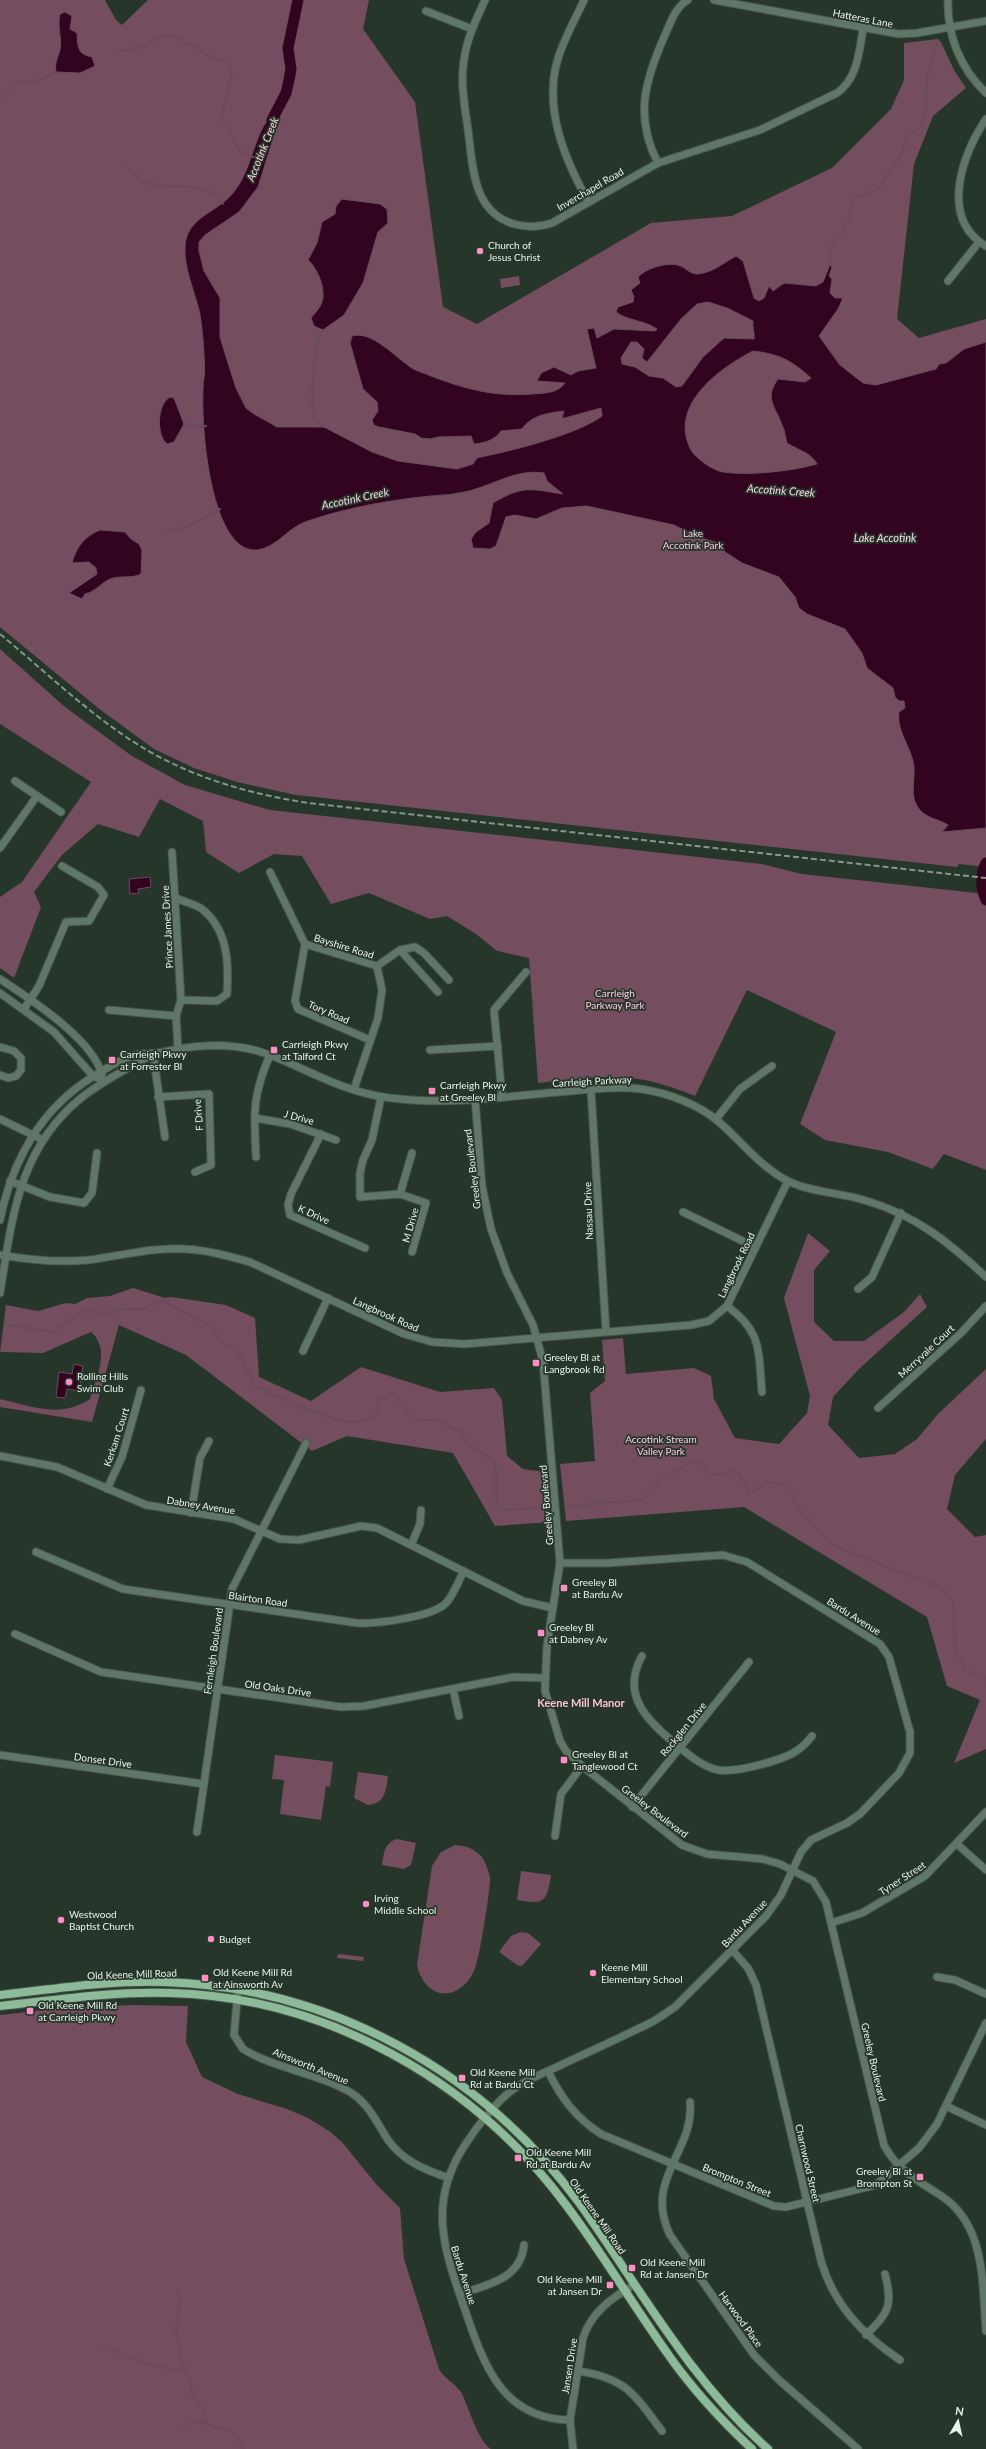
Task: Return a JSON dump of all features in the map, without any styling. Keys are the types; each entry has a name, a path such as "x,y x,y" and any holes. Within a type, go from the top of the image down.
{"main road":[{"name":"Old Keene Mill Road","path":"0,1995 107,1983 162,1982 238,1989 313,2008 365,2028 404,2047 445,2072 494,2110 557,2175 605,2241 679,2349 712,2391 768,2449"},
{"name":"Old Keene Mill Road","path":"0,2006 129,1994 171,1993 236,2000 303,2017 338,2029 371,2043 440,2082 486,2117 551,2186 671,2359 708,2404 752,2449"}],"street":[{"name":"Inverchapel Road","path":"486,0 472,29 464,61 463,87 475,180 484,203 504,221 518,226 532,227 552,223 588,201 658,164 760,130 837,93 846,85 854,72 863,29"},
{"path":"584,0 559,55 554,89 562,147 570,170 588,201"},
{"path":"658,164 647,132 644,105 645,85 651,66 677,10 688,0"},
{"name":"Hatteras Lane","path":"714,0 863,29 906,34 986,21"},
{"path":"948,0 950,28 961,59 973,78 986,93"},
{"path":"426,11 472,29"},
{"path":"986,119 969,150 963,169 959,197 964,222 979,242 986,246"},
{"path":"948,281 979,242"},
{"path":"16,781 61,812"},
{"path":"0,848 37,796"},
{"name":"Prince James Drive","path":"172,852 176,898 181,1000"},
{"path":"24,1009 40,986 66,922 88,921 104,895 98,887 62,866"},
{"name":"Bayshire Road","path":"270,872 305,944 377,966 382,990 378,1018 354,1089"},
{"path":"176,898 201,908 217,924 226,950 228,973 227,994 217,1001 181,1000 176,1016 178,1048"},
{"name":"Tory Road","path":"305,944 295,1001 298,1009 370,1040"},
{"path":"377,966 400,950 415,947 424,953 449,980"},
{"path":"400,950 438,992"},
{"path":"502,1096 494,1010 526,972"},
{"path":"0,979 31,1000 75,1036 101,1071 104,1082"},
{"path":"0,993 24,1009 67,1044 93,1076 104,1082"},
{"path":"109,1010 176,1016"},
{"name":"Carrleigh Parkway","path":"0,1220 10,1181 33,1135 62,1100 101,1071 134,1056 153,1054 178,1048 224,1045 270,1055 354,1089 381,1097 415,1100 475,1098 627,1088 658,1092 688,1103 716,1120 759,1161 788,1181 809,1188 865,1200 901,1213 947,1242 986,1277"},
{"path":"0,1046 14,1051 21,1058 21,1070 16,1076 8,1078 0,1075"},
{"path":"430,1050 498,1046"},
{"path":"153,1054 158,1097 165,1137"},
{"name":"Carrleigh Parkway","path":"0,1293 3,1256 20,1185 43,1140 70,1108 104,1082 153,1054"},
{"path":"256,1157 255,1118 257,1087 270,1055"},
{"path":"716,1120 740,1089 772,1066"},
{"name":"Nassau Drive","path":"591,1090 600,1269 606,1332"},
{"name":"F Drive","path":"158,1097 209,1094 211,1165 195,1172"},
{"path":"381,1097 372,1140 363,1160 360,1174 360,1197 400,1194 412,1153"},
{"name":"Greeley Boulevard","path":"475,1098 482,1186 491,1230 507,1273 538,1338 543,1361 560,1563 547,1645 545,1678 546,1703 560,1741 566,1751 582,1766 671,1838 693,1850 718,1856 763,1859 792,1869 808,1877 818,1887 831,1923 882,2138 888,2153 909,2177 952,2204 972,2230 979,2253 986,2330"},
{"name":"J Drive","path":"255,1118 290,1124 336,1140"},
{"path":"0,1119 43,1140"},
{"name":"K Drive","path":"321,1134 291,1194 288,1205 290,1215 365,1248"},
{"path":"10,1181 50,1197 84,1203 92,1193 97,1153"},
{"name":"Langbrook Road","path":"3,1256 34,1260 73,1261 162,1249 205,1251 250,1262 404,1334 432,1342 464,1344 701,1324 715,1317 727,1306 788,1181"},
{"name":"M Drive","path":"400,1194 426,1203 412,1252"},
{"path":"683,1212 755,1247"},
{"path":"858,1289 872,1277 901,1213"},
{"path":"303,1351 328,1298"},
{"path":"727,1306 745,1320 754,1332 762,1392"},
{"name":"Merryvale Court","path":"878,1408 961,1333 986,1306"},
{"name":"Kerkam Court","path":"107,1489 122,1457 141,1390"},
{"path":"191,1513 200,1458 209,1441"},
{"name":"Fernleigh Boulevard","path":"197,1832 234,1583 262,1532 306,1443"},
{"name":"Dabney Avenue","path":"0,1456 57,1467 146,1506 234,1519 280,1539 299,1540 369,1526 411,1545 523,1601 553,1608"},
{"path":"411,1545 420,1524 421,1510"},
{"name":"Blairton Road","path":"36,1552 123,1589 357,1623 377,1622 440,1608 449,1600 464,1571"},
{"name":"Bardu Avenue","path":"560,1563 608,1563 712,1555 732,1556 746,1562 870,1636 883,1648 889,1657 910,1732 911,1744 908,1759 899,1773 860,1814 847,1823 811,1840 801,1852 773,1908 666,2014 515,2088 486,2117 464,2147 449,2178 444,2201 442,2231 446,2254 482,2357 502,2390 517,2404 532,2414 549,2419 570,2420"},
{"name":"Old Oaks Drive","path":"15,1634 101,1672 350,1708 513,1677 545,1678"},
{"path":"642,1656 636,1666 634,1678 638,1703 653,1725 680,1748 706,1766 719,1770 735,1771 794,1753 812,1736"},
{"name":"Rockglen Drive","path":"632,1807 749,1662"},
{"path":"454,1689 459,1716"},
{"name":"Donset Drive","path":"0,1755 204,1784"},
{"path":"555,1836 562,1794 582,1766"},
{"name":"Tyner Street","path":"831,1923 862,1913 915,1883 935,1868 986,1812"},
{"path":"957,1844 986,1870"},
{"name":"Charnwood Street","path":"732,1950 748,1968 756,1985 820,2261 828,2282 844,2308 866,2335 900,2360"},
{"path":"937,1977 955,1980 986,1994"},
{"name":"Ainsworth Avenue","path":"238,1989 234,2035 243,2049 352,2094 370,2109 389,2140 403,2156 425,2170 449,2178"},
{"name":"Brompton Street","path":"548,2071 568,2105 589,2126 614,2141 774,2206 786,2207 867,2189 881,2182 899,2166 929,2136 946,2106 986,2023"},
{"name":"Harwood Place","path":"690,2102 689,2124 672,2164 662,2197 664,2220 670,2235 754,2355 779,2380 858,2449"},
{"path":"946,2106 986,2125"},
{"path":"460,2294 508,2276 521,2261 524,2245"},
{"path":"866,2335 882,2319 888,2310 890,2295 885,2274"},
{"name":"Jansen Drive","path":"573,2449 570,2420 583,2338 589,2322 601,2308 624,2290 634,2285"},
{"path":"578,2371 602,2376 623,2385 635,2396 662,2431"}],"green space":[{"name":"Lake Accotink Park","path":"0,0 105,0 116,20 122,25 148,0 369,0 363,29 415,102 443,307 477,324 651,223 732,216 832,168 891,109 904,80 904,43 938,39 941,42 954,70 966,88 933,116 914,164 897,319 919,338 986,319 986,867 959,864 957,867 296,795 237,782 194,768 154,749 98,708 0,627"},
{"path":"519,276 520,285 501,288 500,279"},
{"name":"Carrleigh Parkway Park","path":"0,649 65,707 132,756 185,785 270,810 762,864 802,874 986,894 986,1170 944,1154 933,1169 888,1152 825,1140 800,1124 836,1032 747,990 695,1096 655,1082 619,1077 596,1077 538,1083 529,958 497,951 476,934 447,916 430,919 369,893 331,904 302,856 274,854 239,873 206,852 203,821 160,799 139,837 98,824 62,855 34,892 41,907 14,978 0,968 0,897 22,882 91,782 0,724"},
{"name":"Accotink Stream Valley Park","path":"808,1233 830,1251 814,1270 814,1322 834,1341 864,1341 904,1312 920,1294 927,1307 859,1369 833,1397 828,1425 859,1458 895,1454 917,1439 938,1414 986,1369 986,1439 955,1475 947,1509 975,1537 986,1535 986,1749 954,1763 980,1700 947,1686 927,1617 744,1507 566,1521 560,1464 595,1461 590,1393 605,1381 602,1340 623,1338 626,1374 694,1368 711,1376 714,1399 735,1438 779,1444 807,1413 810,1396 784,1298"},
{"path":"133,1288 165,1298 171,1297 226,1305 255,1318 259,1377 311,1401 361,1367 440,1392 494,1388 502,1400 507,1456 523,1469 545,1472 550,1522 495,1526 453,1453 347,1436 312,1451 186,1355 119,1325 92,1422 0,1407 0,1399 35,1407 57,1410 79,1405 90,1399 98,1373 101,1355 97,1339 91,1332 43,1353 0,1352 6,1305 38,1311 66,1303 75,1304 87,1298 110,1296"},
{"path":"275,1755 333,1762 330,1787 326,1786 321,1820 280,1814 284,1780 272,1779"},
{"path":"358,1772 388,1776 384,1795 378,1802 368,1805 354,1798"},
{"path":"397,1839 416,1843 411,1865 404,1869 382,1865 385,1849 389,1843"},
{"path":"455,1845 470,1848 482,1857 489,1872 490,1883 478,1959 475,1969 468,1981 460,1988 452,1992 445,1993 437,1992 425,1983 420,1975 417,1965 432,1866 441,1852"},
{"path":"521,1871 551,1875 548,1891 543,1900 533,1902 517,1900"},
{"path":"521,1932 528,1933 541,1944 522,1966 517,1965 499,1952 511,1936"},
{"path":"338,1954 364,1957 363,1961 337,1958"},
{"path":"134,2005 188,2006 186,2042 202,2077 238,2094 287,2109 308,2118 329,2131 342,2142 376,2184 400,2208 404,2259 439,2369 462,2394 478,2432 486,2445 491,2449 0,2449 0,2015 63,2008"}],"water":[{"path":"65,12 72,16 70,29 77,33 80,51 87,56 92,57 95,66 80,73 56,72 56,63 60,50 59,19 60,14"},
{"name":"Lake Accotink","path":"277,108 277,126 258,187 239,212 205,235 199,242 199,251 204,271 220,298 220,337 236,388 246,408 277,427 324,427 372,452 398,461 457,469 473,464 477,458 513,450 562,435 591,423 602,416 601,408 565,418 562,418 564,411 546,414 535,418 526,424 522,429 501,431 496,437 482,443 474,444 471,436 438,437 430,439 421,438 415,434 374,425 372,420 378,411 377,402 363,389 350,343 352,336 360,335 368,337 384,346 414,369 444,381 468,388 493,393 518,395 550,392 562,387 565,383 537,381 541,373 554,367 571,375 578,371 596,368 587,329 594,328 597,338 614,329 655,331 657,329 616,312 618,307 633,302 634,297 631,290 640,283 638,277 642,274 652,268 670,264 681,266 693,273 704,273 736,256 743,261 754,298 759,301 764,298 769,286 773,291 784,283 816,286 823,282 830,265 832,267 829,276 832,279 830,293 835,298 843,298 838,309 819,336 840,365 863,383 876,385 936,369 939,364 946,363 964,349 986,342 986,828 942,832 948,825 927,816 920,810 914,797 913,760 900,726 899,712 905,708 904,701 899,701 895,697 893,688 867,668 862,653 845,629 807,614 799,608 795,597 779,577 742,563 725,552 718,543 698,537 674,525 587,506 562,508 536,519 515,515 506,517 496,546 490,549 473,548 471,539 476,532 489,523 493,503 503,497 512,493 527,490 563,494 547,481 544,473 522,473 470,491 456,494 367,505 305,522 270,546 264,548 257,550 240,545 227,529 217,506 210,478 203,419 204,364 202,333 199,310 186,263 185,247 187,237 196,222 226,200 238,186 247,169 263,127","holes":["708,302 727,308 753,321 754,339 724,338 703,357 682,386 676,387 663,378 649,376 635,367 622,364 621,358 631,342 637,342 644,349 642,358 647,362 681,319 697,304","753,351 778,356 791,362 811,378 805,382 778,379 771,397 784,429 787,443 808,454 817,464 796,469 770,472 723,472 705,464 696,457 691,450 686,434 686,418 691,404 700,391 712,379 725,368"]},
{"path":"342,199 380,204 387,209 388,223 378,232 363,283 344,315 323,330 314,326 311,318 322,302 323,291 318,274 308,260 317,243 322,222 335,214 336,206"},
{"path":"170,397 174,398 184,424 174,442 167,444 163,440 161,434 160,413 162,406"},
{"path":"100,530 125,532 131,539 139,544 142,550 141,574 110,579 85,594 82,599 69,593 97,574 96,568 89,562 72,563 76,552 82,543 90,535"},
{"path":"150,877 151,887 138,889 139,893 130,894 129,879"},
{"path":"74,1364 83,1366 79,1391 67,1389 65,1398 56,1397 59,1372 72,1374"}],"waterway":[{"name":"Accotink Creek","path":"272,120 286,93 289,80 291,69 288,48 298,0"},
{"path":"116,52 146,46 158,37 167,34 196,47 206,55 227,62 232,72 221,121 227,125 239,151 253,157"},
{"path":"830,265 830,252 833,242 842,233 850,216 852,201 858,196 878,189 902,154 907,137 922,126 925,115 927,77 937,44"},
{"path":"0,99 19,82 40,80 56,72"},
{"path":"125,166 144,182 156,185 198,188 208,191 216,196 223,204"},
{"path":"323,330 317,348 313,374 313,412 315,420 324,427"},
{"path":"184,424 206,426"},
{"path":"164,532 189,526 220,509"},
{"name":"Accotink Creek","path":"986,863 982,882 986,900"},
{"path":"8,1325 54,1332 82,1311 109,1313 122,1309 144,1309 161,1300 210,1326 225,1346 236,1348 255,1386 298,1406 339,1421 361,1422 378,1414 378,1401 393,1393 413,1419 437,1420 462,1433 467,1444 494,1460 497,1476 496,1510 543,1508"},
{"path":"569,1506 643,1500 660,1480 692,1462 703,1464 709,1474 723,1475 731,1471 739,1473 750,1494 767,1482 781,1484 791,1492 799,1510 832,1545 942,1588 953,1602 956,1651 966,1670 986,1680"},
{"path":"177,2322 180,2306 178,2290"},
{"path":"176,2326 181,2361 190,2380 192,2394 202,2410 208,2424 214,2428 231,2431 235,2434 244,2449"},
{"path":"103,2345 121,2354 156,2366 186,2370"},
{"path":"181,2430 191,2420 207,2424"}],"railway":[{"path":"0,634 89,709 126,737 164,760 184,769 245,790 308,803 986,878"}],"place":[{"name":"Church of Jesus Christ","path":"480,251"},
{"name":"Carrleigh Pkwy at Talford Ct","path":"274,1050"},
{"name":"Carrleigh Pkwy at Forrester Bl","path":"112,1060"},
{"name":"Carrleigh Pkwy at Greeley Bl","path":"432,1091"},
{"name":"Greeley Bl at Langbrook Rd","path":"536,1363"},
{"name":"Rolling Hills Swim Club","path":"69,1382"},
{"name":"Greeley Bl at Bardu Av","path":"564,1588"},
{"name":"Greeley Bl at Dabney Av","path":"541,1633"},
{"name":"Greeley Bl at Tanglewood Ct","path":"564,1760"},
{"name":"Irving Middle School","path":"366,1904"},
{"name":"Westwood Baptist Church","path":"61,1920"},
{"name":"Budget","path":"211,1939"},
{"name":"Keene Mill Elementary School","path":"593,1973"},
{"name":"Old Keene Mill Rd at Ainsworth Av","path":"205,1978"},
{"name":"Old Keene Mill Rd at Carrleigh Pkwy","path":"30,2011"},
{"name":"Old Keene Mill Rd at Bardu Ct","path":"462,2078"},
{"name":"Old Keene Mill Rd at Bardu Av","path":"518,2158"},
{"name":"Greeley Bl at Brompton St","path":"920,2177"},
{"name":"Old Keene Mill Rd at Jansen Dr","path":"632,2268"},
{"name":"Old Keene Mill at Jansen Dr","path":"610,2285"}],"district":[{"name":"Keene Mill Manor","path":"581,1702"}]}
